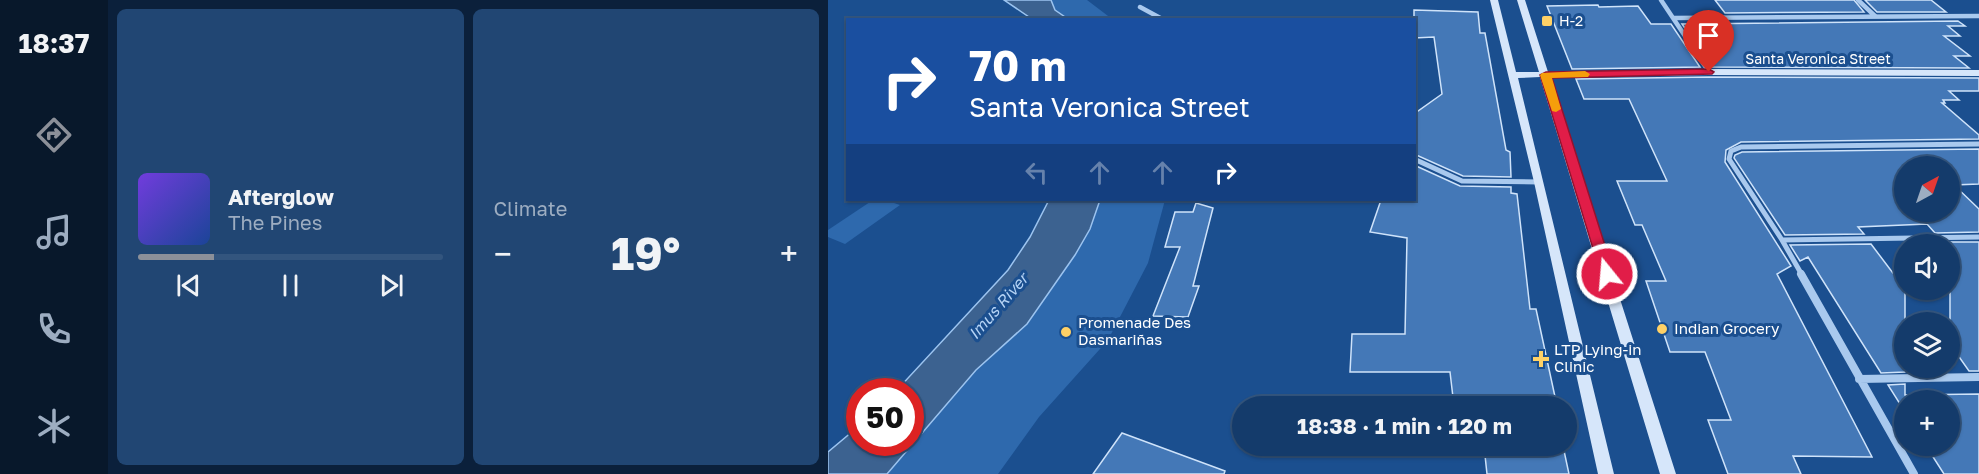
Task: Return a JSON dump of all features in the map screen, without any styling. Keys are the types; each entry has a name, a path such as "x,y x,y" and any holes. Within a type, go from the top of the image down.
{"main road":[{"path":"1494,0 1539,182 1606,474"},
{"path":"1521,0 1668,474"},
{"name":"Santa Veronica Street","path":"1512,75 1709,72 1979,73"}],"street":[{"path":"1661,0 1709,72"},
{"path":"1858,0 1875,16"},
{"path":"1140,7 1160,18"},
{"path":"1673,18 1979,16"},
{"path":"1914,474 1782,240 1729,159 1731,151 1741,147 1979,144"},
{"path":"1416,160 1462,181 1539,182"},
{"path":"1782,240 1979,237"},
{"path":"1859,379 1979,377"}],"shaded area":[{"path":"1051,0 1087,0 1111,18 1072,18 1060,14 1054,8"},
{"path":"872,201 888,201 900,205 845,244 828,237 828,230"},
{"name":"Promenade Des Dasmariñas","path":"1100,201 1165,201 1148,263 1108,340 1039,417 998,474 887,474 902,456 924,456 924,431 976,370 1027,324 1075,255 1090,229"}],"water":[{"path":"1004,0 1051,0 1055,10 1067,18 1031,18"},
{"name":"Imus River","path":"1048,201 1100,201 1090,229 1075,255 1027,324 976,370 924,431 924,378 908,378 1008,270 1030,237"},
{"path":"846,437 846,456 902,456 887,474 828,474 828,452"}],"building":[{"path":"1715,0 1854,0 1864,12 1725,13"},
{"path":"1865,0 1931,0 1946,12 1877,12"},
{"path":"1598,5 1599,7 1638,6 1651,24 1671,24 1700,67 1572,69 1547,6"},
{"path":"1414,10 1478,12 1480,33 1485,33 1506,150 1510,152 1511,177 1463,176 1416,155 1416,113 1442,94 1434,37 1416,38 1416,18 1414,18"},
{"path":"1958,21 1965,26 1948,26 1960,36 1944,36 1970,56 1954,56 1969,68 1711,67 1682,24"},
{"path":"1979,78 1979,91 1949,91 1959,100 1943,100 1945,103 1942,103 1979,135 1979,139 1741,142 1726,150 1725,162 1791,266 1777,274 1872,457 1793,456 1801,474 1728,474 1708,420 1731,420 1705,352 1670,352 1646,281 1666,281 1642,225 1635,225 1617,181 1667,181 1629,99 1584,99 1576,79"},
{"path":"1979,149 1979,184 1960,185 1960,156 1894,156 1894,222 1960,222 1960,191 1979,209 1979,232 1935,233 1927,224 1858,227 1864,234 1785,235 1734,158 1742,152"},
{"path":"1416,166 1460,186 1511,187 1511,193 1517,194 1530,309 1536,309 1555,396 1453,396 1450,372 1350,372 1352,334 1405,334 1407,238 1370,232 1381,201 1416,201"},
{"path":"1196,203 1213,208 1193,286 1199,286 1188,317 1153,316 1180,247 1165,247 1175,212 1193,212"},
{"path":"1960,242 1979,242 1979,371 1969,371 1960,358 1960,312 1950,312 1950,300 1960,300"},
{"path":"1871,244 1894,274 1894,300 1905,300 1905,312 1894,312 1894,372 1881,373 1808,257 1800,261 1790,245"},
{"path":"1905,384 1905,390 1894,390 1894,395 1888,385"},
{"path":"1960,394 1979,394 1979,474 1944,474 1932,456 1960,456"},
{"path":"1122,433 1225,471 1224,474 1093,474"},
{"path":"1485,456 1565,456 1569,474 1487,474"}],"slow traffic":[{"path":"1556,109 1546,75 1585,74"}],"place":[{"name":"H-2","path":"1547,21"},
{"name":"Indian Grocery","path":"1662,329"},
{"name":"Promenade Des Dasmariñas","path":"1066,332"},
{"name":"LTP Lying-in Clinic","path":"1541,359"}],"route":[{"path":"1607,274 1546,75 1709,72"}]}
